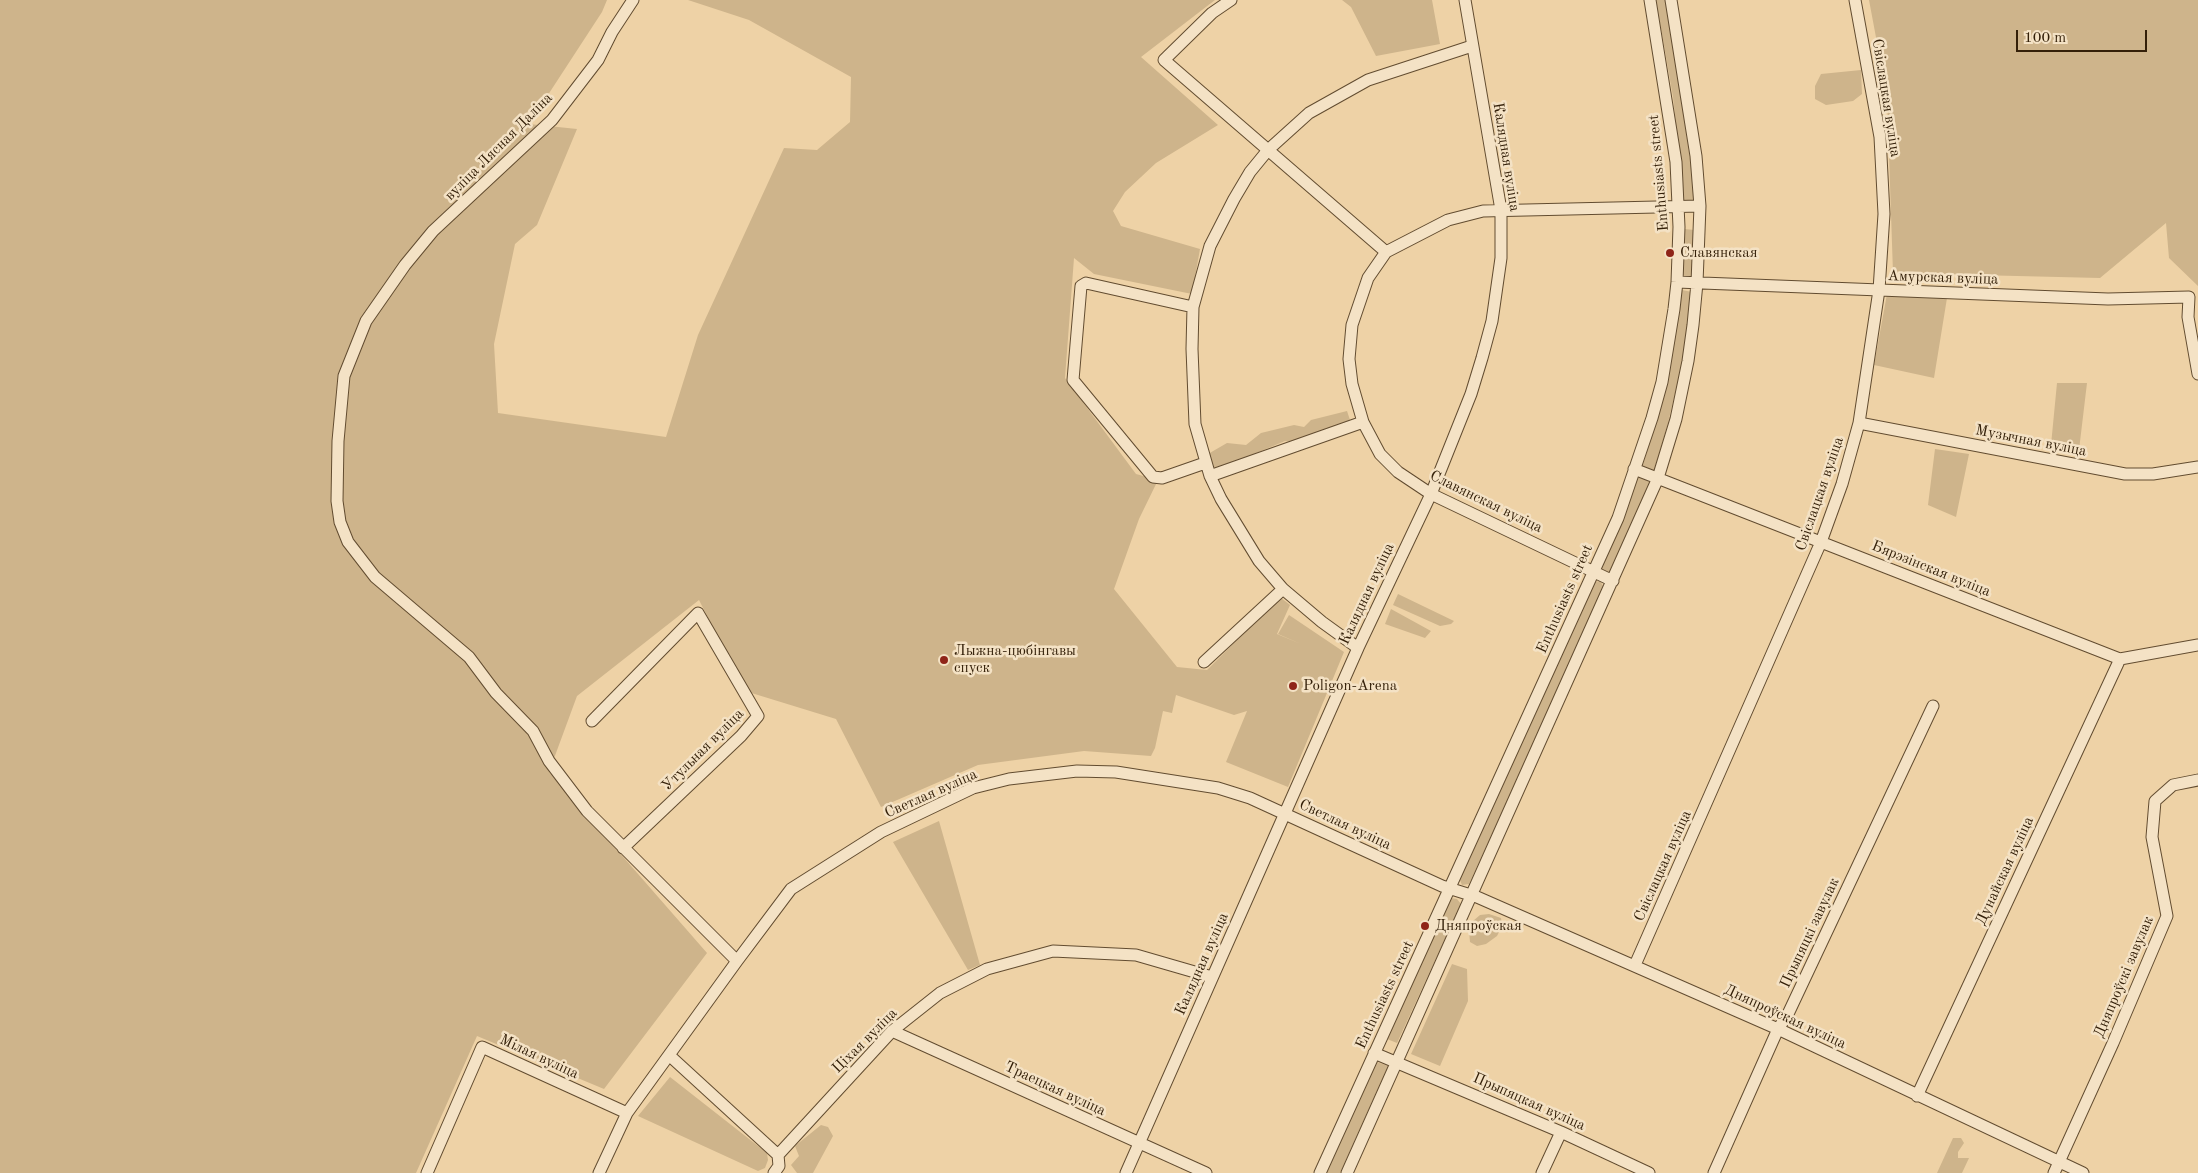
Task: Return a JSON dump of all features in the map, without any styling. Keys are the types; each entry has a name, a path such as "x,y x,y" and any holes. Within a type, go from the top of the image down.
{"street":[{"name":"вуліца Лясная Даліна","path":"623,848 587,811 549,761 534,731 496,694 469,657 375,576 348,542 340,522 337,501 338,441 344,376 366,321 427,238 552,120 598,60 612,32 633,0"},
{"path":"1231,0 1212,14 1164,60 1386,252"},
{"name":"Калядная вуліца","path":"1126,1173 1358,648 1431,494 1471,394 1492,321 1500,258 1501,210 1465,0"},
{"name":"Enthusiasts street","path":"1320,1173 1537,700 1618,518 1652,418 1662,382 1677,282 1679,206 1669,109 1650,0"},
{"path":"1347,1173 1658,478 1676,419 1688,360 1697,283 1700,206 1696,156 1671,0"},
{"name":"Свіслацкая вуліца","path":"1635,965 1821,542 1842,484 1859,423 1879,290 1884,214 1880,136 1855,0"},
{"path":"1358,648 1322,622 1283,589 1260,561 1221,499 1205,463 1195,424 1192,349 1194,308 1210,246 1250,172 1268,150 1309,113 1368,80 1472,46"},
{"name":"Славянская вуліца","path":"1613,581 1431,494 1398,472 1380,454 1363,422 1352,384 1349,360 1352,325 1368,278 1386,252 1448,220 1483,210 1700,206"},
{"name":"Амурская вуліца","path":"1677,282 2108,299 2188,297 2188,317 2198,374"},
{"path":"1194,308 1086,283 1081,286 1079,292 1073,380 1154,477 1162,478 1205,463"},
{"path":"1210,476 1363,422"},
{"name":"Музычная вуліца","path":"1859,423 2125,474 2153,474 2198,468"},
{"name":"Бярэзінская вуліца","path":"1634,469 2120,659"},
{"path":"1204,662 1283,589"},
{"name":"Утульная вуліца","path":"592,722 698,613 758,716 740,736 623,848"},
{"path":"2120,659 2198,645"},
{"name":"Дунайская вуліца","path":"1917,1096 2120,659"},
{"name":"Прыпяцкі завулак","path":"1714,1173 1778,1029 1788,1014 1932,706"},
{"name":"Светлая вуліца","path":"599,1173 627,1113 670,1056 736,960 791,889 880,832 973,788 1009,779 1077,771 1116,772 1218,788 1250,798 1450,888 1471,894"},
{"name":"Дняпроўскі завулак","path":"2054,1173 2113,1043 2166,916 2152,837 2155,801 2173,785 2198,780"},
{"path":"623,848 736,960"},
{"name":"Дняпроўская вуліца","path":"1471,894 1778,1029 2083,1173"},
{"name":"Ціхая вуліца","path":"778,1167 892,1031 940,993 987,969 1053,951 1136,956 1212,977"},
{"name":"Траецкая вуліца","path":"892,1031 1206,1173"},
{"name":"Мілая вуліца","path":"427,1173 482,1047 627,1113"},
{"name":"Прыпяцкая вуліца","path":"1374,1053 1561,1132 1650,1173"},
{"path":"670,1056 778,1167"},
{"path":"1542,1173 1561,1132"}],"shaded area":[{"path":"0,0 607,0 602,12 529,124 577,129 537,225 515,244 494,344 498,413 666,437 698,335 784,148 817,150 850,122 851,77 749,20 688,0 1215,0 1141,57 1218,125 1156,163 1125,192 1113,211 1121,226 1200,249 1192,294 1094,274 1074,258 1065,378 1136,474 1158,480 1139,519 1114,589 1177,667 1207,670 1280,597 1290,605 1277,634 1301,644 1278,634 1289,615 1344,652 1288,787 1226,762 1247,711 1234,715 1176,695 1172,713 1163,711 1155,748 1151,756 1084,751 978,765 881,807 836,719 745,691 699,600 577,696 549,772 707,953 604,1089 477,1036 416,1173 0,1173"},
{"path":"1342,0 1432,0 1440,44 1376,56 1351,7"},
{"path":"1656,0 1666,0 1691,165 1694,199 1692,201 1684,200 1673,97"},
{"path":"1869,0 2198,0 2198,286 2169,258 2166,223 2100,278 1893,273 1887,96"},
{"path":"1861,70 1862,94 1853,101 1826,105 1815,99 1815,86 1821,74"},
{"path":"1684,229 1695,230 1692,279 1685,278 1683,274"},
{"path":"1682,290 1692,292 1685,351 1668,423 1654,471 1642,467 1657,421 1673,350"},
{"path":"1887,294 1947,298 1934,378 1874,365"},
{"path":"2057,383 2087,383 2079,450 2051,445"},
{"path":"1347,411 1350,420 1346,425 1294,442 1285,441 1223,467 1215,468 1210,463 1208,454 1227,443 1246,445 1261,433 1294,425 1304,427 1311,420"},
{"path":"1935,449 1969,454 1956,517 1928,505"},
{"path":"1638,478 1651,483 1611,571 1607,573 1601,570 1601,567"},
{"path":"1600,581 1605,589 1469,884 1462,885 1459,878 1594,582"},
{"path":"1398,594 1454,621 1451,624 1440,626 1393,605"},
{"path":"1391,609 1431,631 1425,638 1385,624"},
{"path":"939,821 980,965 968,970 893,842"},
{"path":"1451,898 1457,899 1461,904 1397,1043 1387,1039"},
{"path":"1489,914 1501,918 1502,926 1497,936 1486,944 1477,946 1470,942 1469,931 1473,921 1480,915"},
{"path":"1452,964 1467,969 1468,1001 1440,1066 1411,1054"},
{"path":"1377,1062 1388,1066 1340,1173 1326,1173"},
{"path":"670,1077 767,1153 768,1160 765,1168 758,1171 638,1116"},
{"path":"821,1125 828,1127 833,1136 813,1173 797,1173 791,1165 799,1156 795,1146"},
{"path":"1953,1138 1961,1138 1964,1143 1958,1152 1958,1158 1969,1158 1962,1173 1937,1173"}],"place":[{"name":"Славянская","path":"1670,253"},
{"name":"Лыжна-цюбінгавы спуск","path":"944,660"},
{"name":"Poligon-Arena","path":"1293,686"},
{"name":"Дняпроўская","path":"1425,926"}]}
